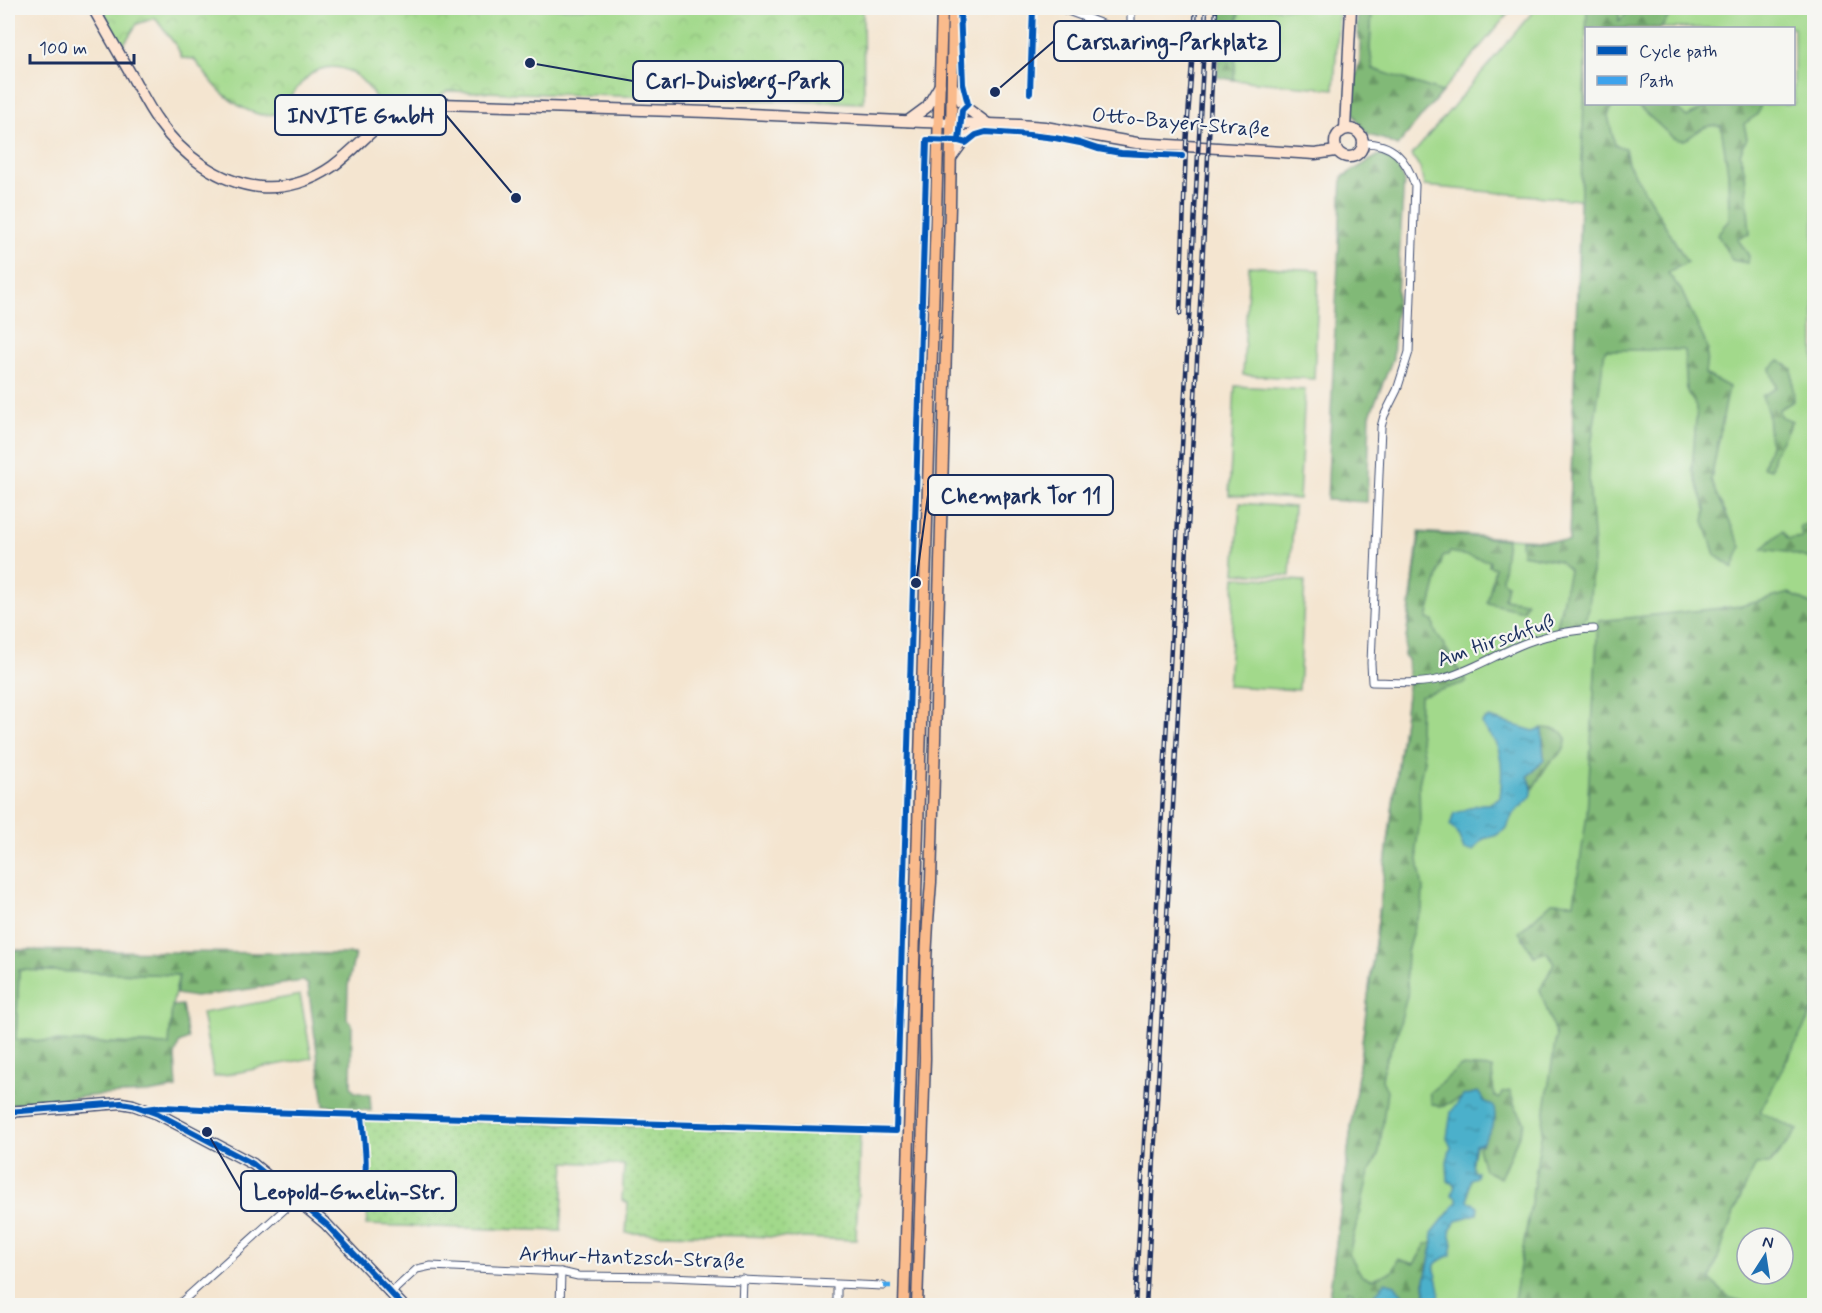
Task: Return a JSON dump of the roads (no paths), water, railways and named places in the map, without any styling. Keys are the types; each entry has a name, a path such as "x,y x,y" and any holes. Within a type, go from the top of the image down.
{"main road":[{"path":"904,1305 942,8"},
{"path":"917,1305 925,1070 927,923 935,750 939,535 953,87 953,8"},
{"path":"926,534 939,535"},
{"path":"916,897 929,897"}],"street":[{"name":"Otto-Bayer-Straße","path":"93,8 151,110 173,140 210,170 237,182 255,186 283,186 318,175 333,166 385,120 402,112 430,105 709,112 1019,125 1137,143 1315,154 1336,151"},
{"path":"1060,8 1121,31 1126,31 1131,25 1131,8"},
{"path":"1345,129 1351,8"},
{"path":"908,122 927,107 940,85"},
{"path":"951,158 967,136 988,124 965,107 953,87"},
{"path":"1345,129 1356,131 1361,136 1362,143 1359,152 1353,156 1343,155 1336,151 1335,140 1338,134 1345,129"},
{"name":"Am Hirschfuß","path":"1362,143 1382,146 1402,157 1415,185 1409,352 1397,390 1381,427 1372,682 1398,684 1440,679 1464,671 1521,645 1582,629 1594,629"},
{"path":"8,1112 121,1103 140,1107 188,1128 243,1158 296,1199 326,1224 403,1305"},
{"path":"177,1305 296,1199"},
{"name":"Arthur-Hantzsch-Straße","path":"391,1293 417,1269 430,1266 561,1272 578,1276 743,1279 883,1286"},
{"path":"560,1305 561,1272"},
{"path":"742,1305 743,1279"},
{"path":"837,1285 837,1305"}],"water":[{"path":"1489,718 1534,731 1542,728 1544,760 1528,776 1532,789 1531,796 1513,814 1507,828 1495,836 1483,839 1473,851 1464,850 1457,832 1450,826 1454,813 1480,804 1489,804 1500,797 1501,759 1497,745 1482,723"},
{"path":"1478,1092 1485,1102 1493,1106 1495,1116 1493,1126 1485,1139 1482,1143 1475,1145 1472,1161 1473,1170 1477,1172 1476,1177 1470,1179 1468,1200 1478,1207 1477,1214 1457,1220 1450,1231 1453,1244 1451,1255 1435,1264 1440,1291 1437,1305 1420,1305 1426,1294 1425,1280 1433,1243 1432,1233 1457,1202 1457,1198 1452,1195 1455,1185 1448,1181 1447,1161 1451,1147 1447,1138 1451,1112 1463,1096"},
{"path":"1385,1282 1395,1285 1411,1305 1374,1305 1374,1296"}],"railway":[{"path":"1180,314 1186,145 1196,8"},
{"path":"1135,1306 1206,8"},
{"path":"1146,1306 1216,8"}],"place":[{"name":"Carl-Duisberg-Park","path":"530,63"},
{"name":"Carsharing-Parkplatz","path":"995,92"},
{"name":"INVITE GmbH","path":"516,198"},
{"name":"Chempark Tor 11","path":"916,583"},
{"name":"Leopold-Gmelin-Str.","path":"207,1132"}]}
